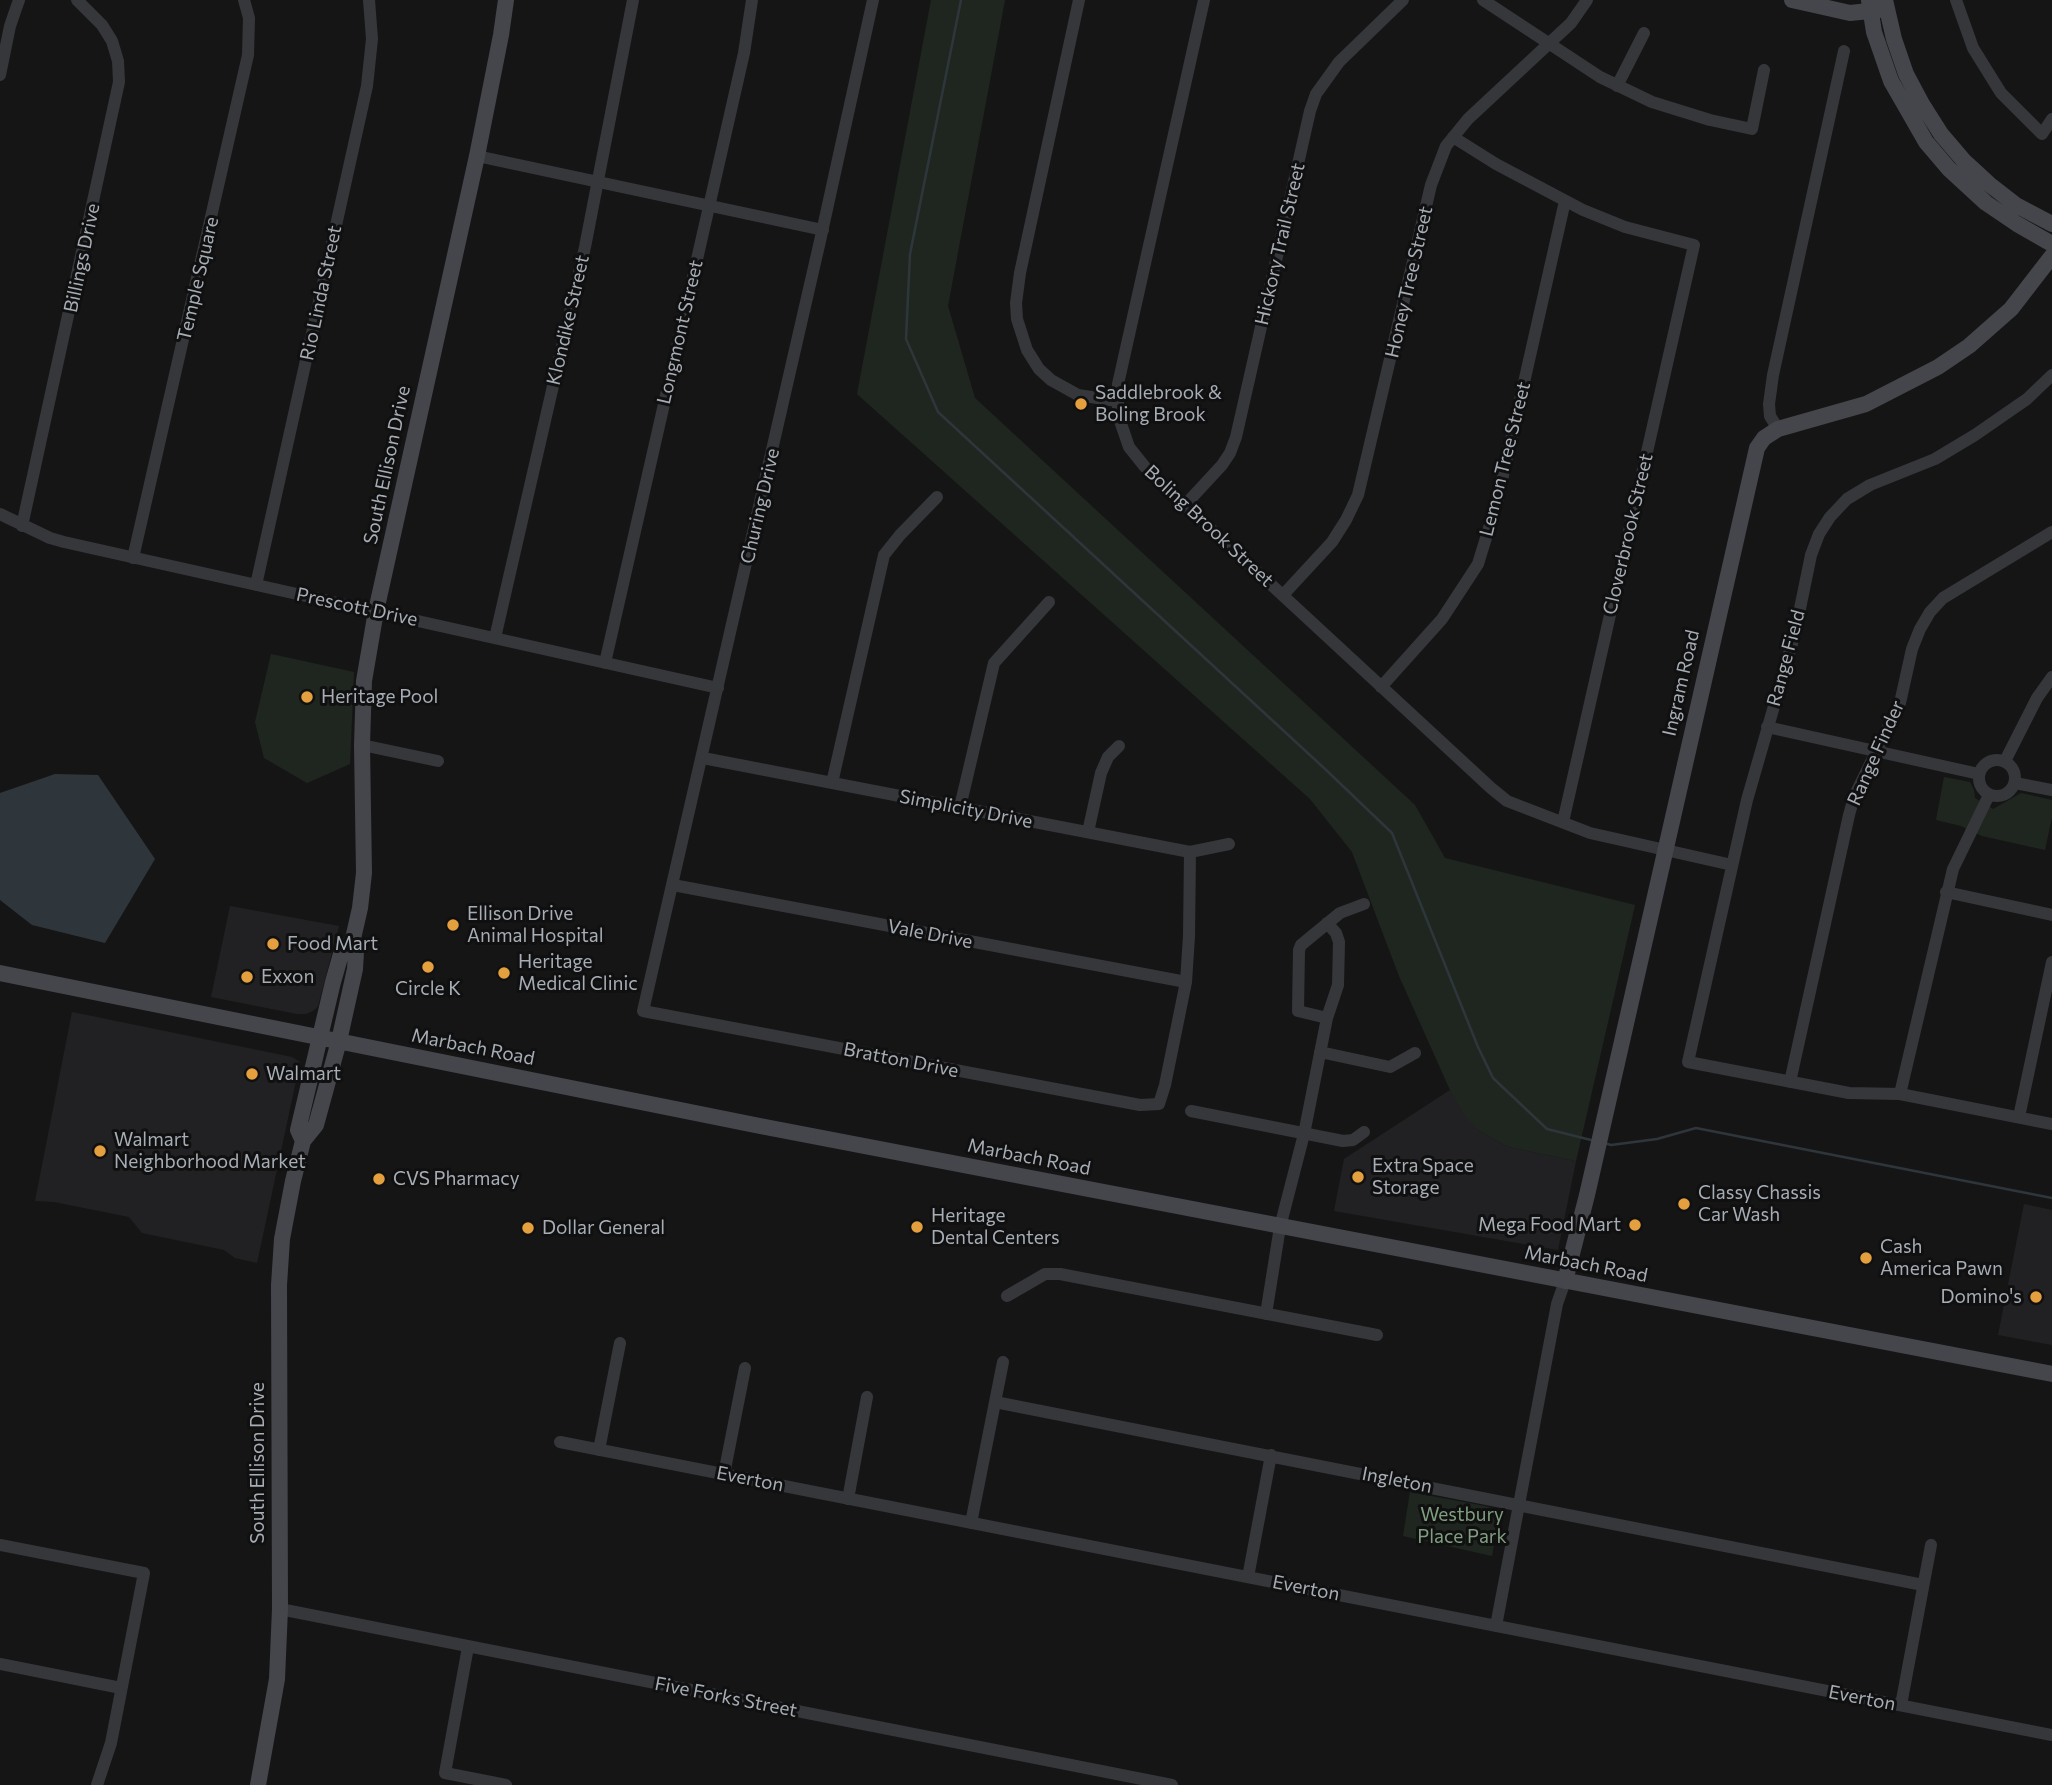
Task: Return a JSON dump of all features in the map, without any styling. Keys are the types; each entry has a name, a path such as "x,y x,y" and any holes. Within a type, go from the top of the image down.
{"street":[{"path":"0,75 10,26 19,0"},
{"name":"Billings Drive","path":"22,526 119,82 118,61 112,41 102,25 78,0"},
{"name":"Temple Square","path":"133,558 248,55 249,18 244,0"},
{"name":"Rio Linda Street","path":"256,585 368,86 372,39 369,0"},
{"name":"South Ellison Drive","path":"258,1785 277,1679 280,1609 279,1286 282,1240 303,1141 316,1125 340,1041 352,985 356,952 352,943 364,873 364,681 376,611 477,156 506,0"},
{"name":"Klondike Street","path":"495,638 582,261 633,0"},
{"name":"Longmont Street","path":"606,663 744,53 752,0"},
{"name":"Churing Drive","path":"643,1011 873,0"},
{"path":"1079,0 1020,273 1017,319 1027,350 1039,369 1051,380 1085,397 1117,401"},
{"name":"Boling Brook Street","path":"1204,0 1118,384 1117,401 1123,432 1134,454 1185,505 1499,794 1526,810 1590,833 1732,865"},
{"name":"Hickory Trail Street","path":"1185,505 1226,459 1236,437 1316,94 1339,62 1403,0"},
{"path":"1483,0 1584,68 1645,99 1683,113 1752,129 1764,70"},
{"name":"Honey Tree Street","path":"1283,595 1332,542 1358,495 1438,162 1468,119 1571,23 1587,0"},
{"path":"1792,0 1850,13 1877,5"},
{"path":"1956,0 1973,48 1988,75 2009,103 2042,134 2052,119"},
{"path":"1877,5 1894,39 1906,74 1941,134 1964,161 1989,184 2016,205 2052,225"},
{"path":"1877,5 1877,41 1891,82 1932,149 1960,180 1986,203 2052,244"},
{"path":"1617,86 1644,33"},
{"path":"1844,51 1773,375 1770,416 1778,429 1866,404 1938,367 2005,316 2052,256"},
{"path":"1453,137 1496,164 1565,201"},
{"path":"477,156 822,230"},
{"name":"Cloverbrook Street","path":"1563,822 1693,245 1625,227 1565,201"},
{"name":"Lemon Tree Street","path":"1381,687 1447,612 1478,564 1497,502 1565,201"},
{"name":"Range Field","path":"1790,1082 1688,1062 1732,865 1767,727 1795,633 1811,555 1819,534 1847,499 1870,485 1935,459 1975,435 2016,407 2052,375"},
{"name":"Ingram Road","path":"1565,1281 1754,457 1760,443 1778,429"},
{"path":"832,783 884,555 937,497"},
{"name":"Prescott Drive","path":"0,514 50,538 718,688"},
{"name":"Range Finder","path":"1790,1082 1854,797 1900,703 1912,649 1920,628 1930,612 1944,598 2052,532"},
{"path":"960,807 994,663 1049,602"},
{"path":"2005,761 2037,698 2052,677"},
{"path":"1767,727 1979,774"},
{"path":"362,745 438,761"},
{"path":"1088,832 1101,773 1108,757 1119,746"},
{"name":"Simplicity Drive","path":"702,758 1190,852 1229,845"},
{"path":"2005,761 2014,770 2015,783 2008,793 1989,795 1980,786 1979,774 1986,763 2005,761"},
{"path":"2015,783 2052,790"},
{"path":"1900,1094 1946,892 1953,869 1989,795"},
{"path":"1186,982 1190,852"},
{"name":"Vale Drive","path":"673,885 1186,982"},
{"path":"1946,892 2052,915"},
{"path":"1328,1018 1298,1011 1299,950 1301,945 1340,913 1364,904"},
{"path":"1266,1314 1280,1227 1338,985 1340,956 1336,933 1326,923"},
{"name":"South Ellison Drive","path":"303,1141 298,1130 333,982 343,947 352,943"},
{"path":"2019,1117 2052,962"},
{"name":"Marbach Road","path":"0,973 1280,1227 2052,1374"},
{"path":"333,982 352,985"},
{"name":"Bratton Drive","path":"643,1011 1140,1105 1159,1104 1186,982"},
{"path":"1320,1052 1390,1067 1415,1053"},
{"path":"1790,1082 1849,1093 1900,1094 2052,1124"},
{"path":"1191,1111 1343,1141 1353,1140 1364,1132"},
{"path":"1007,1296 1045,1274 1060,1273 1377,1335"},
{"path":"1496,1626 1557,1304 1565,1281"},
{"path":"599,1450 620,1343"},
{"path":"971,1522 1003,1362"},
{"path":"724,1474 745,1368"},
{"path":"848,1499 867,1398"},
{"name":"Ingleton","path":"995,1402 1923,1585"},
{"name":"Everton","path":"560,1442 2052,1735"},
{"path":"1248,1577 1271,1455"},
{"path":"0,1545 144,1573 111,1743 97,1785"},
{"path":"1901,1705 1931,1545"},
{"name":"Five Forks Street","path":"280,1609 1104,1778 1172,1785"},
{"path":"468,1647 445,1773 506,1785"},
{"path":"0,1664 121,1688"}],"shaded area":[{"path":"55,774 98,775 155,859 105,943 32,925 0,900 0,793"},
{"path":"230,906 339,926 318,1006 313,1011 297,1014 211,997"},
{"path":"72,1012 292,1057 300,1062 257,1263 235,1258 224,1250 142,1233 129,1217 54,1202 35,1201"},
{"path":"1450,1090 1478,1130 1508,1147 1576,1161 1558,1250 1334,1211 1344,1159"},
{"path":"2024,1204 2052,1210 2052,1345 1998,1335"}],"green space":[{"path":"931,0 1005,0 948,306 975,398 1415,805 1445,858 1635,905 1576,1161 1508,1147 1478,1130 1465,1115 1450,1090 1399,976 1352,852 1310,799 857,394"},
{"name":"Heritage Pool","path":"271,654 354,672 350,764 307,783 264,758 255,722"},
{"path":"1944,777 1970,782 1975,798 1993,809 2021,793 2052,800 2052,817 2045,850 1982,836 1961,826 1936,820"},
{"name":"Westbury Place Park","path":"1410,1492 1500,1511 1492,1556 1403,1536"}],"waterway":[{"path":"961,0 910,254 906,339 938,412 1392,833 1493,1078 1547,1129 1595,1141"},
{"path":"1604,1143 1611,1145 1657,1139 1696,1128 2052,1198"}],"place":[{"name":"Saddlebrook & Boling Brook","path":"1081,404"},
{"name":"Heritage Pool","path":"307,697"},
{"name":"Ellison Drive Animal Hospital","path":"453,925"},
{"name":"Food Mart","path":"273,944"},
{"name":"Circle K","path":"428,967"},
{"name":"Heritage Medical Clinic","path":"504,973"},
{"name":"Exxon","path":"247,977"},
{"name":"Walmart","path":"252,1074"},
{"name":"Walmart Neighborhood Market","path":"100,1151"},
{"name":"Extra Space Storage","path":"1358,1177"},
{"name":"CVS Pharmacy","path":"379,1179"},
{"name":"Classy Chassis Car Wash","path":"1684,1204"},
{"name":"Mega Food Mart","path":"1635,1225"},
{"name":"Heritage Dental Centers","path":"917,1227"},
{"name":"Dollar General","path":"528,1228"},
{"name":"Cash America Pawn","path":"1866,1258"},
{"name":"Domino's","path":"2036,1297"}]}
